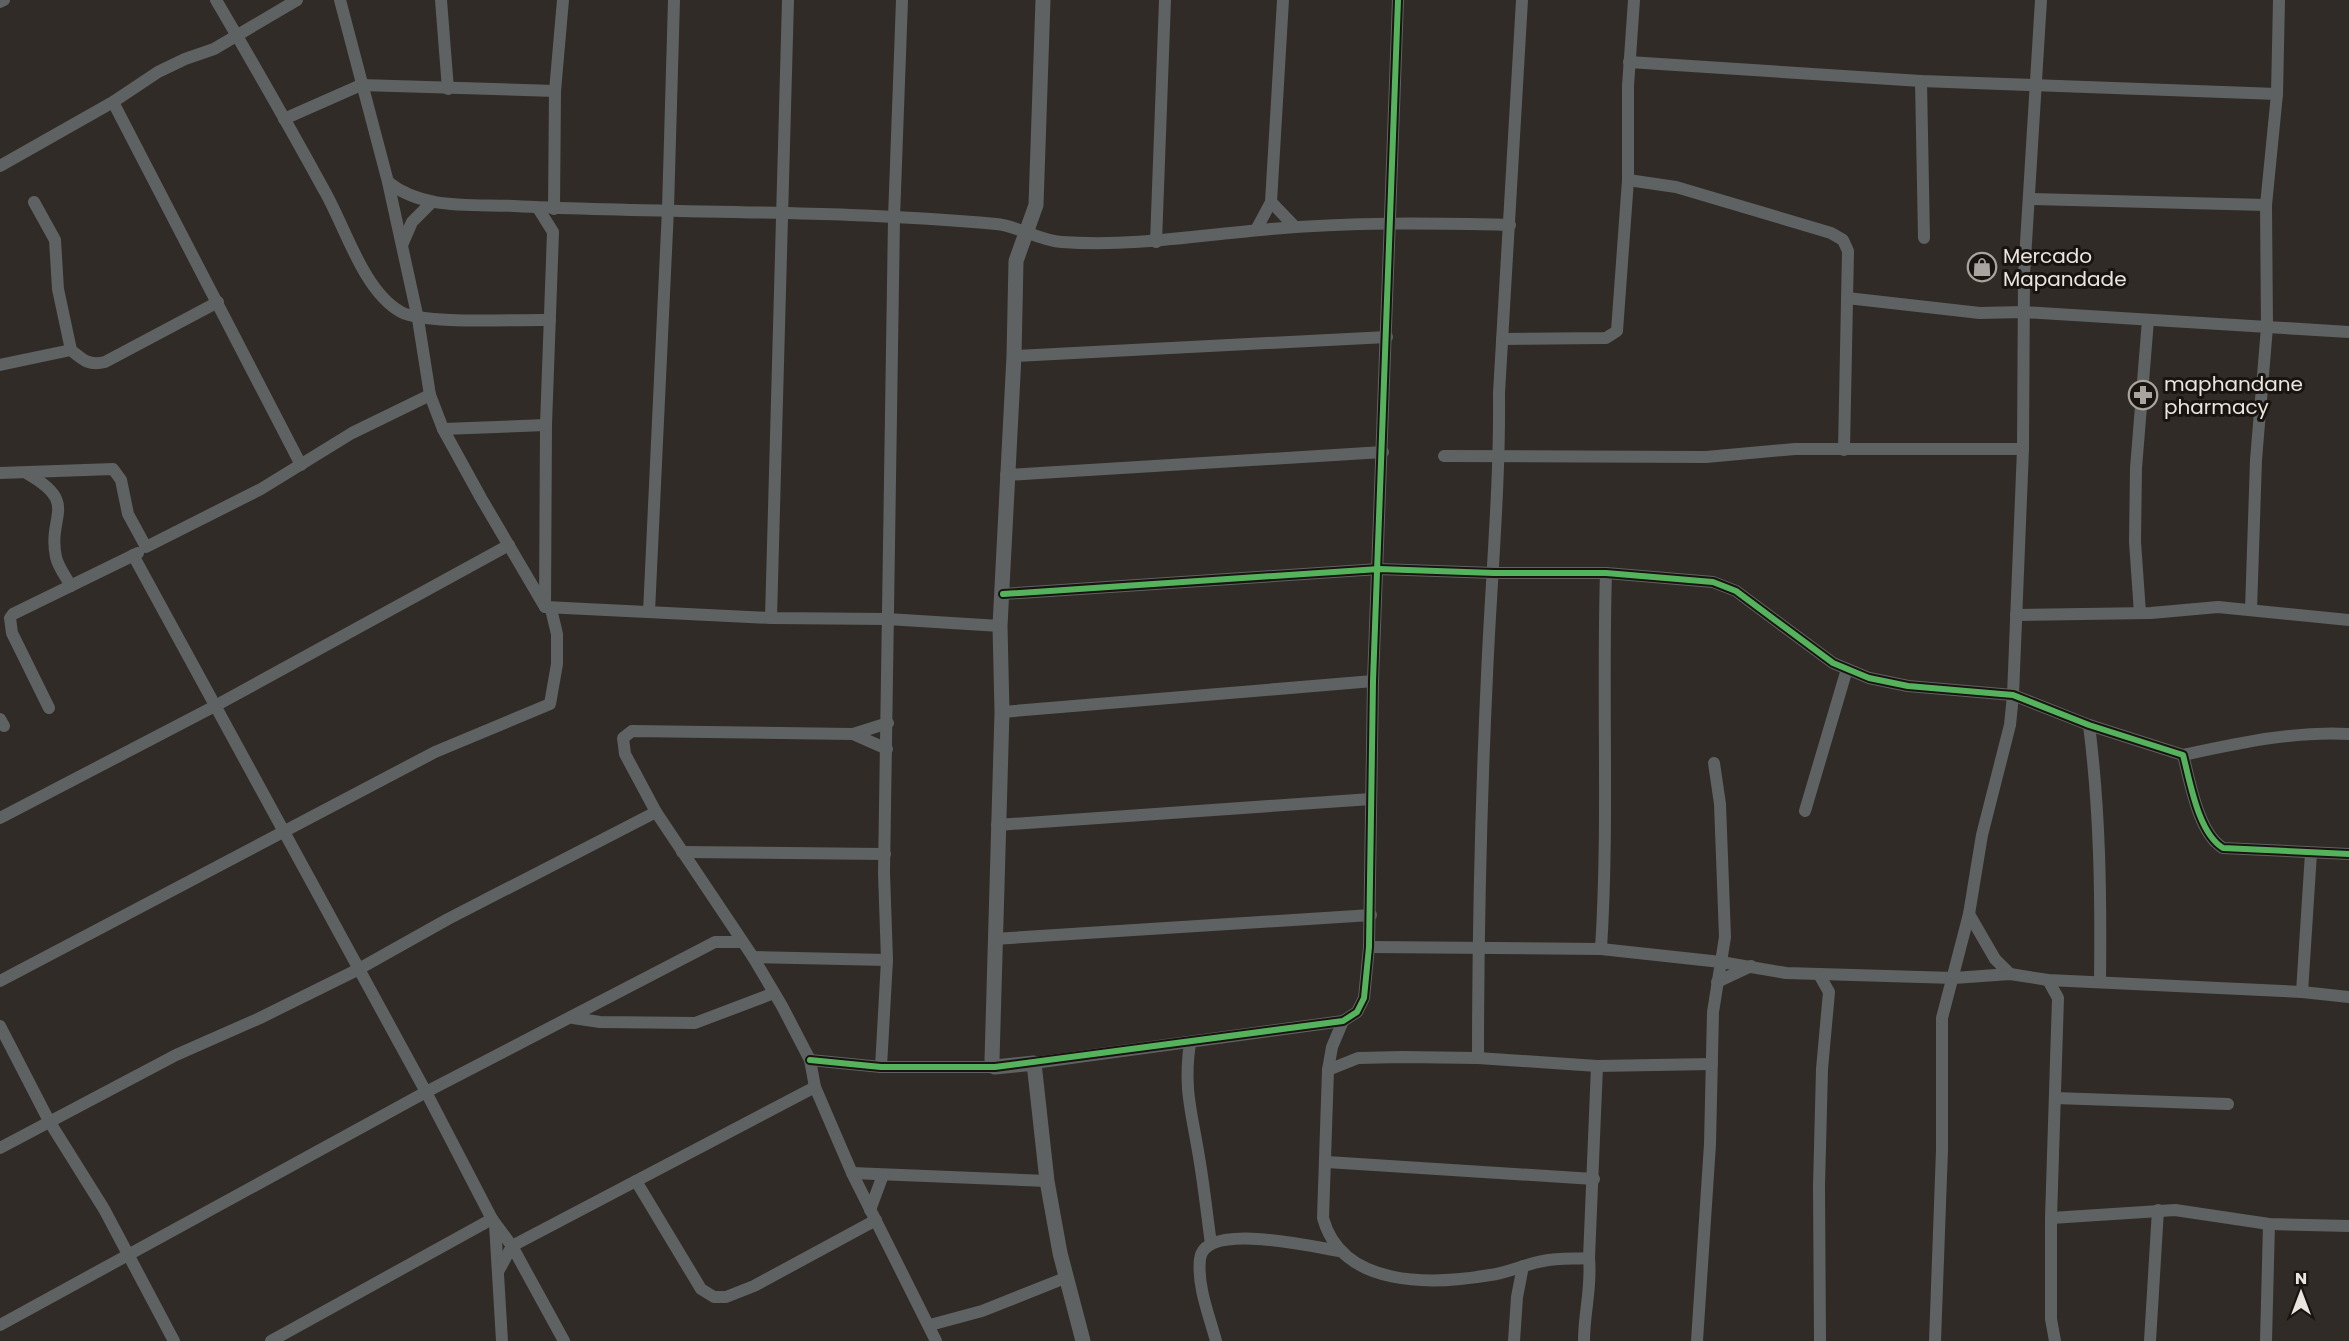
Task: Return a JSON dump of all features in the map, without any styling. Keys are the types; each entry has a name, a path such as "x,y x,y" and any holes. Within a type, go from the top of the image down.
{"street":[{"path":"216,0 377,290 392,305 418,318 550,320"},
{"path":"0,166 113,102 158,72 185,58 214,49 297,0"},
{"path":"0,981 435,752 550,704 557,663 557,634 548,608 443,429 430,395 418,318 388,182 340,0"},
{"path":"441,0 448,89"},
{"path":"554,208 555,91 563,0"},
{"path":"649,612 668,209 674,0"},
{"path":"771,618 788,0"},
{"path":"881,1067 886,960 887,619 894,218 902,0"},
{"path":"994,1067 992,1060 994,939 1002,712 1000,626 1006,475 1014,356 1016,261 1036,205 1043,0"},
{"path":"1156,242 1165,0"},
{"path":"1256,230 1271,202 1283,0"},
{"path":"810,1060 881,1067 994,1067 1190,1043 1343,1021 1357,1011 1364,998 1371,915 1373,681 1379,569 1398,0"},
{"path":"1478,1058 1478,946 1487,674 1500,458 1499,393 1522,0"},
{"path":"1502,339 1606,338 1617,331 1628,180 1629,63 1634,0"},
{"path":"1935,1341 1942,1150 1944,1001 1954,978 1969,914 1982,835 2010,725 2013,695 2023,449 2023,312 2041,0"},
{"path":"2252,610 2256,460 2267,327 2266,205 2277,94 2278,0"},
{"path":"1629,63 1921,81 2277,94"},
{"path":"1921,81 1924,238"},
{"path":"284,119 361,86 555,91"},
{"path":"113,102 302,465"},
{"path":"1628,180 1676,187 1838,235 1847,245 1844,450"},
{"path":"388,182 400,192 432,202 568,210 668,209 998,224 1060,242 1156,242 1256,230 1390,222 1510,225"},
{"path":"2031,199 2266,205"},
{"path":"34,202 55,240 58,289 71,350 93,365 105,362 218,302"},
{"path":"402,245 412,222 432,202"},
{"path":"1271,202 1295,227"},
{"path":"538,208 553,232"},
{"path":"548,608 546,425 553,232 568,210"},
{"path":"1847,298 1980,313 2023,312 2349,332"},
{"path":"2140,613 2135,542 2136,468 2148,320"},
{"path":"1014,356 1387,337"},
{"path":"0,365 71,350"},
{"path":"50,708 12,633 10,618 13,614 261,489 352,434 430,395"},
{"path":"443,429 546,425"},
{"path":"1444,456 1706,457 1795,449 2023,449"},
{"path":"1006,475 1383,452"},
{"path":"0,473 28,474 113,469 122,480 128,514 146,547"},
{"path":"28,474 46,484 58,503 56,559 71,586"},
{"path":"0,818 215,706 509,545"},
{"path":"133,555 357,970 426,1092 494,1222 512,1246 564,1341"},
{"path":"1003,594 1379,569 1494,573 1606,573 1713,582 1736,591 1833,663 1847,669 1908,686 2013,695 2089,725 2183,755 2275,736 2316,732 2349,734"},
{"path":"1601,949 1606,871 1603,672 1606,573"},
{"path":"2016,615 2140,613 2218,607 2349,620"},
{"path":"548,608 771,618 887,619 1000,626"},
{"path":"1805,811 1847,669"},
{"path":"1002,712 1373,681"},
{"path":"888,723 853,734 644,731 627,733 623,738 625,754 656,812 753,957 810,1060 815,1088 852,1173 936,1341"},
{"path":"2089,725 2098,795 2102,861 2100,982"},
{"path":"853,734 887,749"},
{"path":"2183,755 2195,801 2208,832 2218,845 2232,849 2349,854"},
{"path":"1697,1341 1713,1011 1725,937 1722,825 1714,763"},
{"path":"997,825 1371,799"},
{"path":"0,1148 176,1055 260,1018 357,970 448,919 656,812"},
{"path":"682,852 885,854"},
{"path":"2302,992 2311,853"},
{"path":"1969,914 1995,959 2010,974"},
{"path":"994,939 1371,915"},
{"path":"715,942 725,916"},
{"path":"0,1325 426,1092 573,1018 715,942 742,942"},
{"path":"1369,947 1478,946 1601,949 1821,976 1954,978 2010,974 2048,980 2302,992 2349,997"},
{"path":"753,957 886,960"},
{"path":"1717,982 1751,966"},
{"path":"1820,1341 1822,1069 1829,992 1841,975"},
{"path":"1821,976 1829,992"},
{"path":"2048,980 2058,998 2051,1218 2051,1319 2055,1341"},
{"path":"2058,998 2077,981"},
{"path":"573,1018 600,1022 695,1023 774,993"},
{"path":"1339,1251 1326,1230 1323,1218 1327,1162 1328,1070 1332,1047 1343,1021"},
{"path":"0,1026 48,1121 104,1209 174,1341"},
{"path":"1190,1043 1186,1067 1186,1095 1199,1157 1211,1244"},
{"path":"1328,1070 1366,1057 1478,1058 1597,1066 1712,1064"},
{"path":"1034,1063 1047,1180 1065,1278 1083,1341"},
{"path":"1584,1341 1584,1319 1591,1287 1589,1258 1597,1066"},
{"path":"498,1270 512,1246 815,1088"},
{"path":"2055,1098 2228,1104"},
{"path":"1327,1162 1594,1179"},
{"path":"852,1173 1047,1180"},
{"path":"636,1181 700,1289 714,1297 726,1297 754,1286 873,1215 883,1175"},
{"path":"2051,1218 2104,1216 2158,1210 2269,1224 2349,1226"},
{"path":"2150,1341 2158,1210"},
{"path":"494,1222 502,1341"},
{"path":"271,1341 494,1222"},
{"path":"2266,1341 2269,1224"},
{"path":"1216,1341 1202,1287 1200,1258 1207,1246 1226,1239 1261,1239 1339,1251 1371,1271 1389,1278 1461,1278 1492,1275 1543,1261 1589,1258"},
{"path":"1514,1341 1517,1297 1523,1266"},
{"path":"930,1325 982,1311 1065,1278"}],"cycle path":[{"path":"810,1060 881,1067 995,1067 1343,1021 1357,1012 1364,998 1369,947 1373,681 1398,0"},
{"path":"1003,594 1379,569 1494,573 1606,573 1713,582 1736,591 1833,663 1869,678 1908,686 2013,695 2089,725 2183,755 2201,819 2214,841 2223,848 2349,854"}],"place":[{"name":"Mercado Mapandade","path":"1982,267"},
{"name":"maphandane pharmacy","path":"2143,395"}]}
